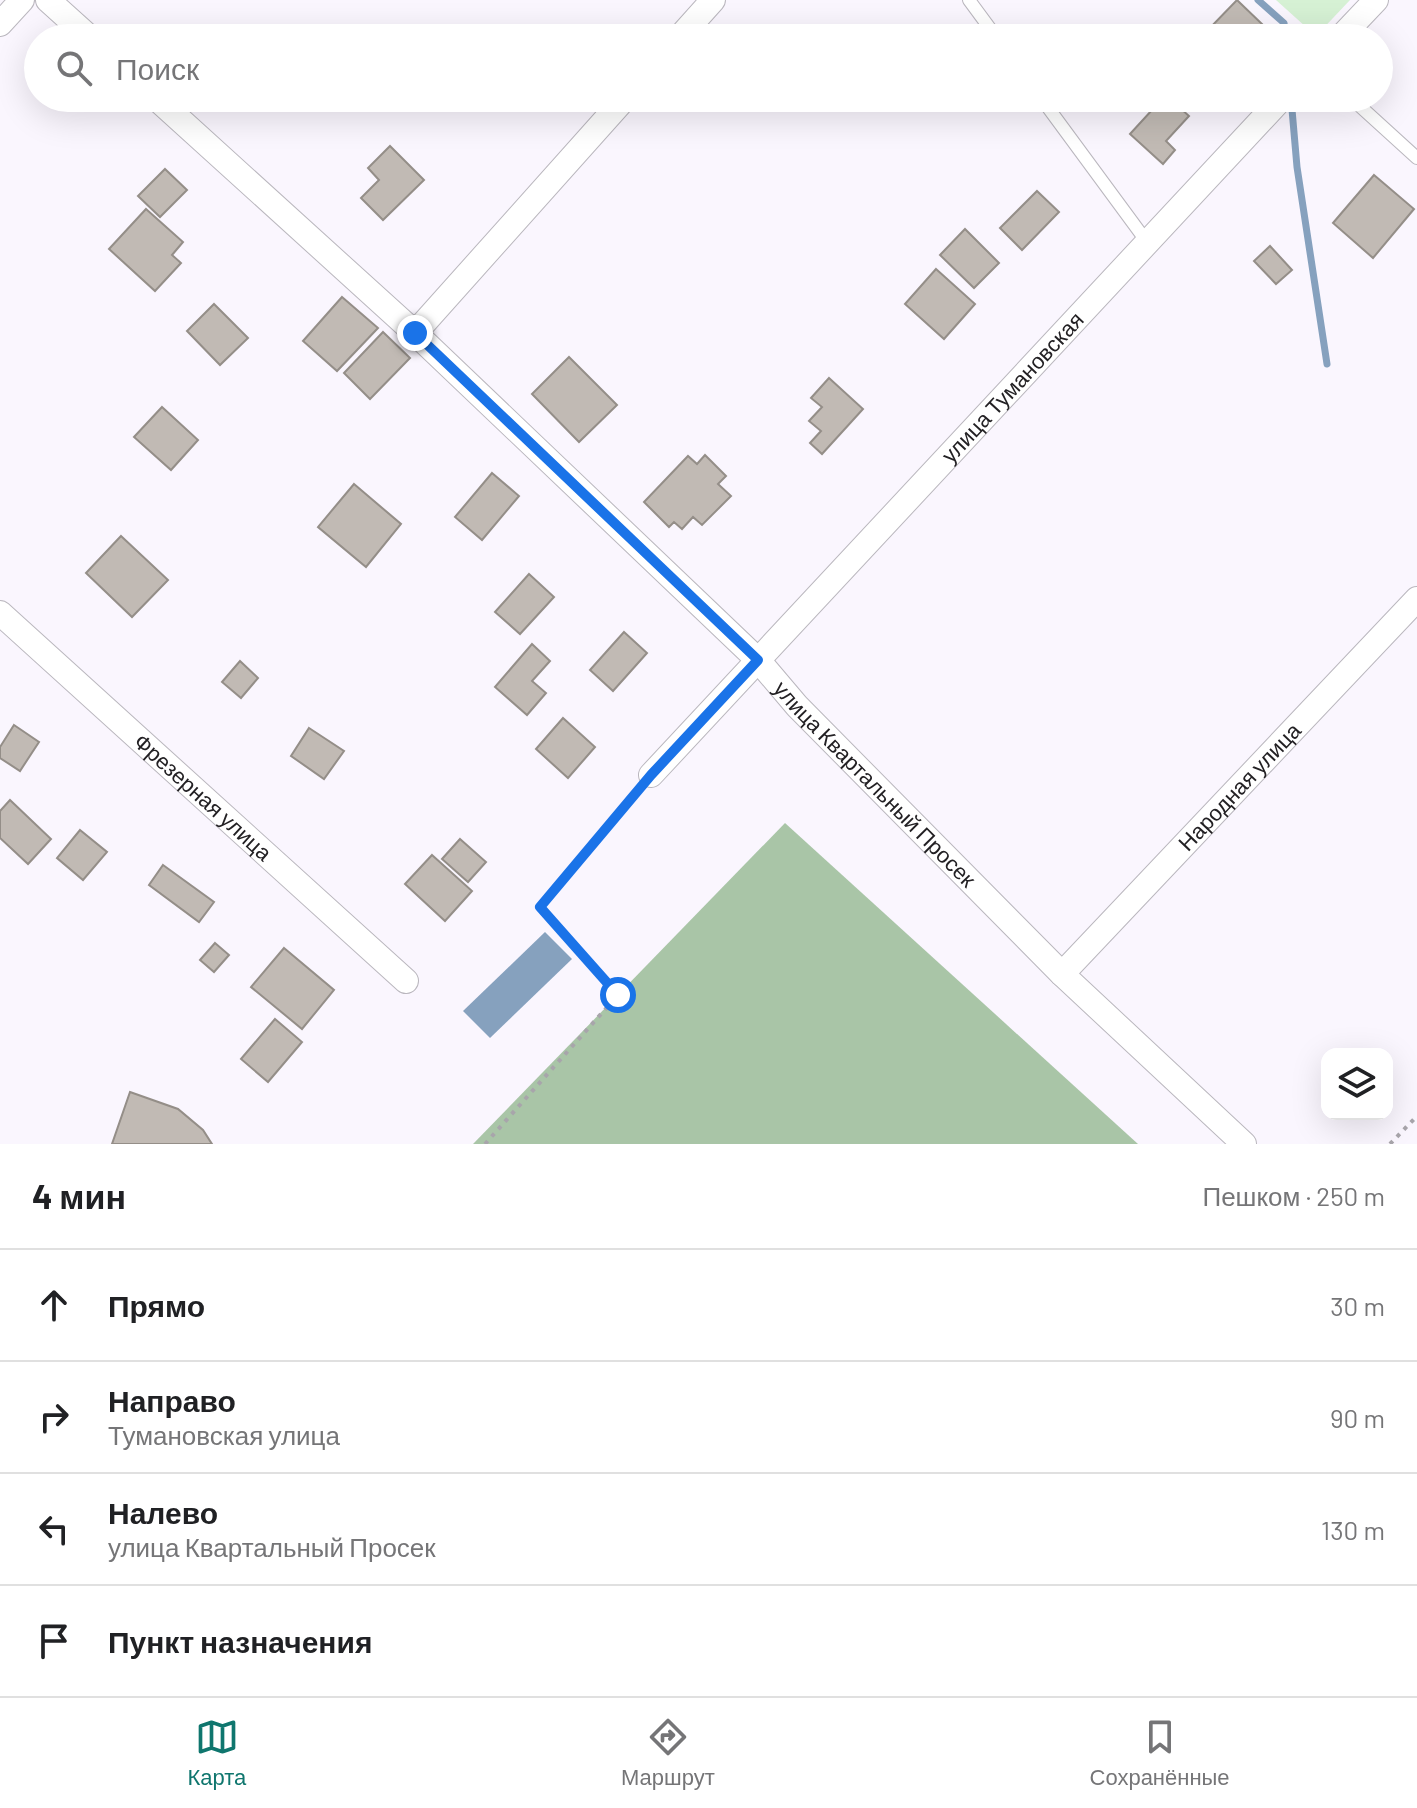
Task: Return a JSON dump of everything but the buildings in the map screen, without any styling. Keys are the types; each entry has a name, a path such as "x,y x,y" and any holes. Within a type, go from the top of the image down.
{"street":[{"path":"0,24 22,0"},
{"path":"48,0 75,24"},
{"path":"692,24 713,0"},
{"path":"1353,24 1376,0"},
{"name":"улица Квартальный Просек","path":"171,112 415,333 758,660 797,706 1062,974 1244,1144"},
{"path":"415,333 612,112"},
{"name":"улица Тумановская","path":"651,775 1269,112"},
{"name":"Народная улица","path":"1062,974 1417,599"},
{"name":"Фрезерная улица","path":"0,613 406,981"}],"lane":[{"path":"969,0 987,24"},
{"path":"1051,112 1147,242"},
{"path":"1366,112 1417,158"}],"path":[{"path":"485,1144 618,995 540,907 651,775"},
{"path":"1390,1144 1417,1116"}],"green space":[{"path":"1276,0 1350,0 1327,24 1303,24"},
{"path":"785,823 1138,1144 473,1144"}],"water":[{"path":"545,932 572,959 490,1038 463,1011"}],"waterway":[{"path":"1258,0 1284,24"},
{"path":"1292,112 1297,167 1327,364"}],"route":[{"path":"415,333 758,660 651,775 540,907 618,995"}]}
